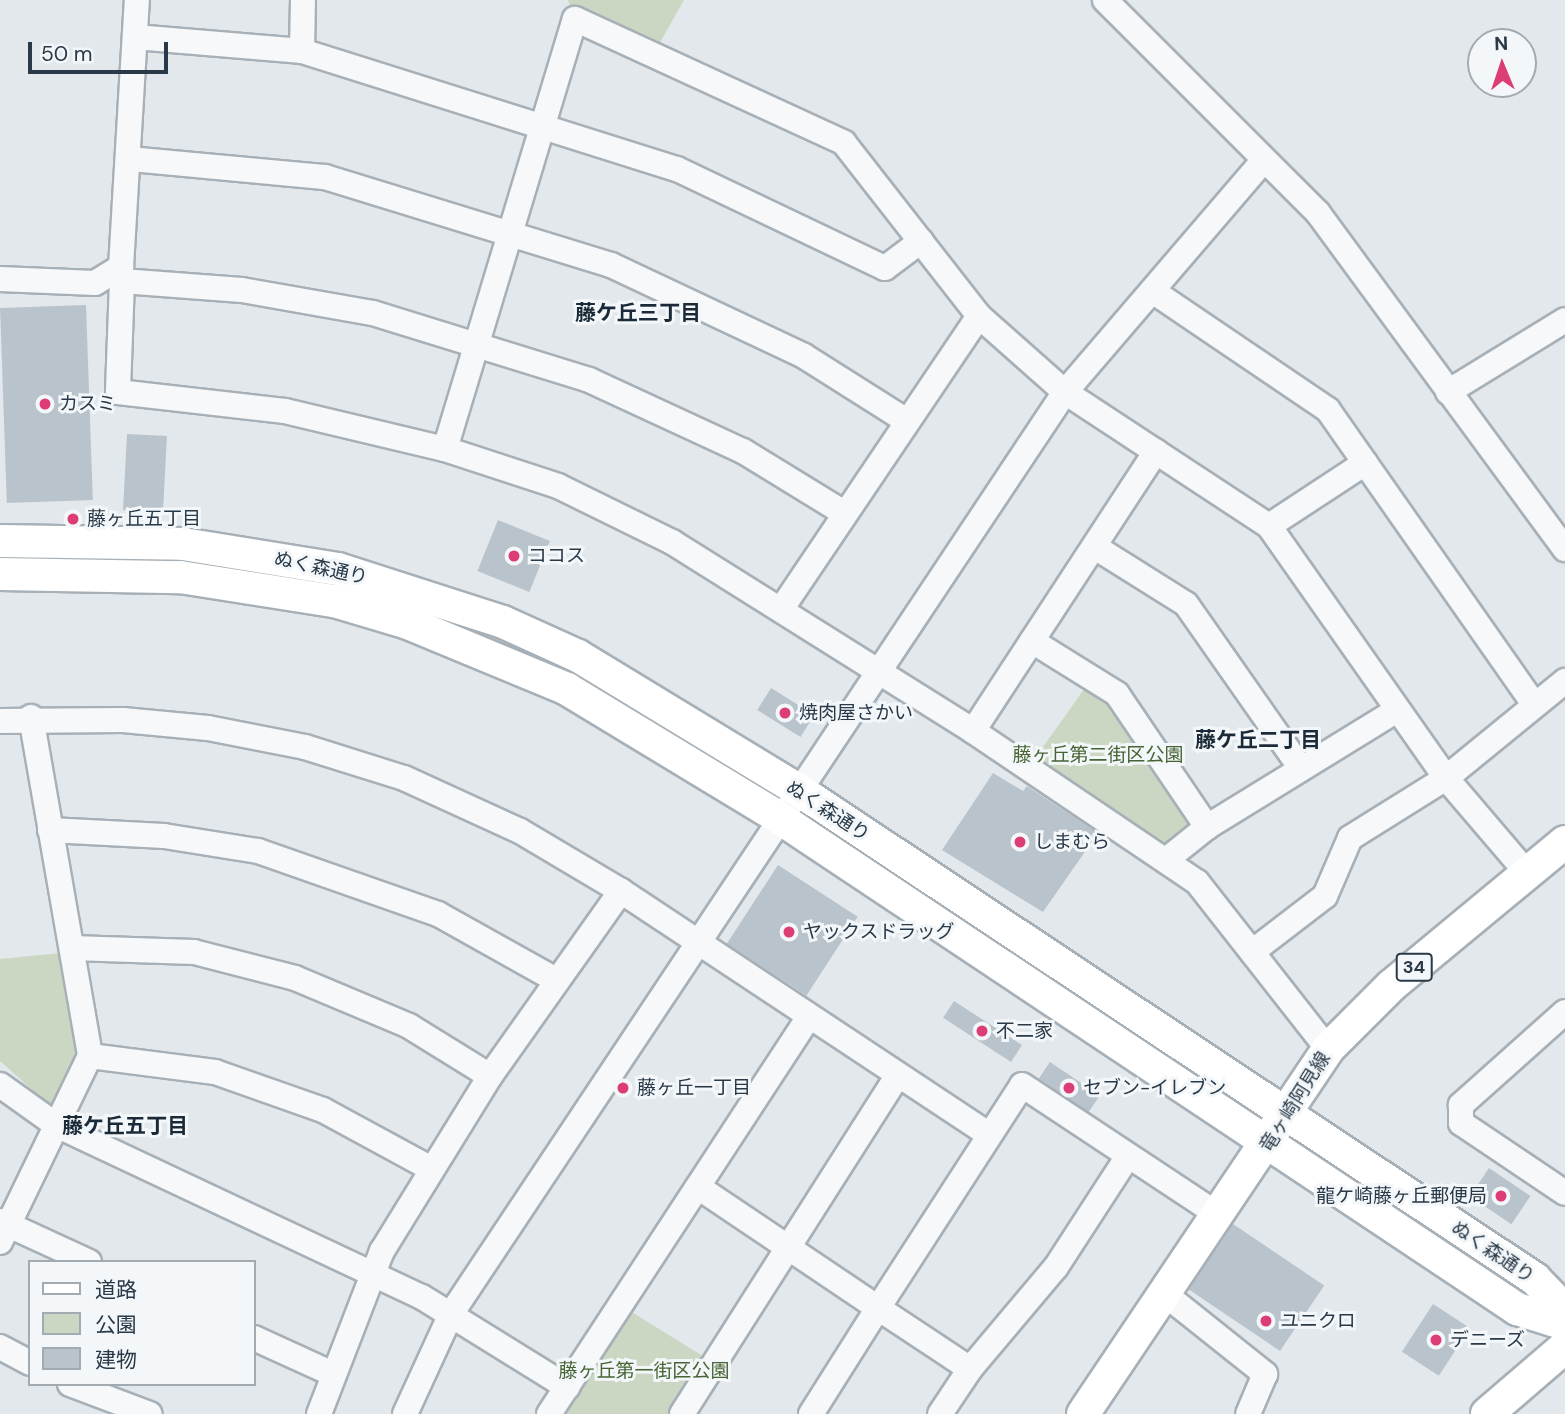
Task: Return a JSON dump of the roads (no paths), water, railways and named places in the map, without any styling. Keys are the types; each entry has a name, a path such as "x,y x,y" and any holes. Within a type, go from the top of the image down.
{"main road":[{"name":"ぬく森通り","path":"0,541 183,544 338,569 416,592 578,656 797,789 1535,1279 1565,1310"},
{"name":"ぬく森通り","path":"0,574 180,577 334,601 408,623 567,689 778,817 1517,1309 1565,1324"},
{"name":"竜ヶ崎阿見線","path":"1083,1414 1220,1216 1328,1049 1391,986 1564,844"},
{"path":"1488,1414 1565,1347"}],"street":[{"path":"137,0 126,247 118,277 118,392 285,411 444,449 558,486 673,542 782,608 973,731 1197,882 1328,1049"},
{"path":"302,51 303,0"},
{"path":"1105,0 1318,213 1565,549"},
{"path":"444,449 477,344 508,230 544,125 575,19 844,144 979,316 1065,392 1269,526 1446,778 1527,873"},
{"path":"135,37 302,51 544,125 677,169 885,268 920,241"},
{"path":"130,159 325,177 508,230 611,265 804,356 907,421"},
{"path":"405,1414 451,1314 778,817 1065,392 1154,292 1263,160"},
{"path":"0,279 95,283 118,277 242,290 373,313 589,380 743,451 844,513"},
{"path":"1154,292 1328,410 1534,704"},
{"path":"782,608 979,316"},
{"path":"1448,392 1565,320"},
{"path":"973,731 1156,452"},
{"path":"1269,526 1365,463"},
{"path":"1095,547 1186,604 1301,768"},
{"path":"1032,641 1117,694 1207,827"},
{"path":"1252,952 1325,896 1350,838 1446,778 1565,681"},
{"path":"1166,860 1207,827 1397,710"},
{"path":"0,721 31,718 208,728 305,747 416,783 520,831 621,891 987,1133"},
{"path":"31,718 90,1056 3,1229 84,1260"},
{"path":"50,830 164,836 258,851 438,914 556,980"},
{"path":"320,1414 370,1272 430,1168 490,1076 621,891"},
{"path":"72,948 194,952 295,978 409,1026 490,1076"},
{"path":"1565,1012 1461,1105 1461,1123 1565,1193"},
{"path":"549,1414 809,1017"},
{"path":"90,1056 215,1072 323,1110 430,1168"},
{"path":"682,1414 898,1075"},
{"path":"811,1414 987,1133 1022,1085 1220,1216"},
{"path":"0,1086 56,1125 370,1272 451,1314 568,1387"},
{"path":"940,1414 970,1368 1056,1266 1128,1156"},
{"path":"698,1188 970,1368"},
{"path":"1166,1295 1265,1374 1248,1414"},
{"path":"256,1339 332,1374"},
{"path":"0,1347 28,1362"},
{"path":"75,1386 150,1414"}],"place":[{"name":"カスミ","path":"45,404"},
{"name":"藤ヶ丘五丁目","path":"73,519"},
{"name":"ココス","path":"514,556"},
{"name":"焼肉屋さかい","path":"785,713"},
{"name":"しまむら","path":"1020,842"},
{"name":"ヤックスドラッグ","path":"789,932"},
{"name":"不二家","path":"982,1031"},
{"name":"藤ヶ丘一丁目","path":"623,1088"},
{"name":"セブン-イレブン","path":"1069,1088"},
{"name":"龍ケ崎藤ヶ丘郵便局","path":"1501,1196"},
{"name":"ユニクロ","path":"1266,1321"},
{"name":"デニーズ","path":"1436,1340"}],"district":[{"name":"藤ケ丘三丁目","path":"638,313"},
{"name":"藤ケ丘二丁目","path":"1258,740"},
{"name":"藤ケ丘五丁目","path":"125,1126"}],"park label":[{"name":"藤ヶ丘第二街区公園","path":"1098,755"},
{"name":"藤ヶ丘第一街区公園","path":"644,1371"}]}
